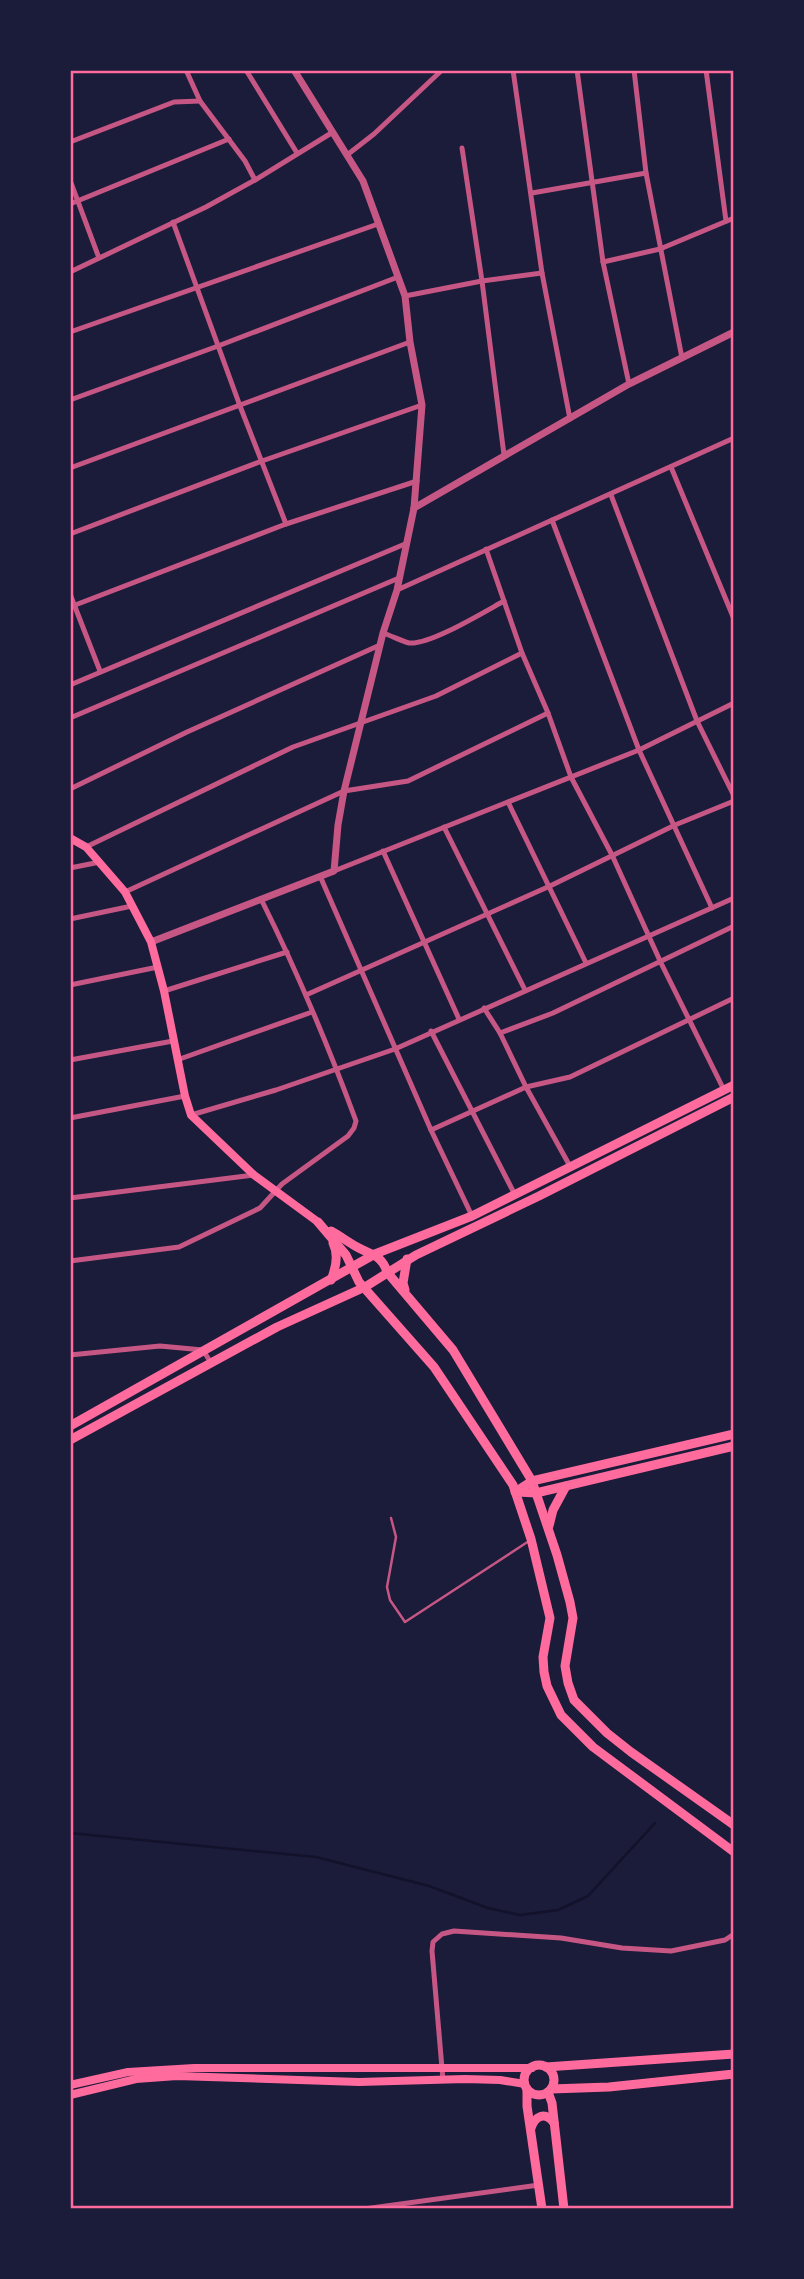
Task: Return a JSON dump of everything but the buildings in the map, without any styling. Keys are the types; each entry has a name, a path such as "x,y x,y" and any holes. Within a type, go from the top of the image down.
{"main road":[{"path":"70,838 86,847 125,892 151,942 191,1115 275,1192 359,1248 375,1254 453,1350 532,1481 573,1618 565,1666 574,1700 597,1724 631,1752 734,1825"},
{"path":"70,1426 330,1282 375,1254 472,1216 734,1085"},
{"path":"70,1440 277,1327 365,1287 407,1259 539,1196 734,1097"},
{"path":"318,1222 334,1239 353,1267 354,1276 434,1367 515,1492 531,1539 550,1618 543,1657 544,1672 547,1686 561,1715 604,1756 734,1852"},
{"path":"318,1222 336,1250 336,1262 330,1282"},
{"path":"407,1259 403,1283 407,1295"},
{"path":"515,1492 532,1481 734,1434"},
{"path":"515,1492 537,1493 734,1446"},
{"path":"548,1528 553,1510 566,1486"},
{"path":"70,2085 128,2072 194,2068 532,2068 734,2054"},
{"path":"546,2067 553,2074 550,2090 564,2209"},
{"path":"532,2068 526,2075 526,2087 542,2209"},
{"path":"70,2095 136,2078 177,2076 359,2082 500,2080 526,2087 539,2095 550,2090 609,2087 734,2074"},
{"path":"531,2128 535,2119 540,2116 547,2116 554,2123"}],"street":[{"path":"186,70 200,101 245,161 255,180"},
{"path":"246,70 296,153"},
{"path":"294,70 363,181 405,296 410,342 422,405 414,508 397,590 383,633 344,791 334,871"},
{"path":"347,155 374,134 442,70"},
{"path":"513,70 542,273 570,419"},
{"path":"577,70 603,262 629,384"},
{"path":"634,70 646,173 682,358"},
{"path":"706,70 726,221"},
{"path":"70,142 174,102 200,101"},
{"path":"70,272 255,180 333,132"},
{"path":"70,204 229,139"},
{"path":"462,149 504,454"},
{"path":"532,193 646,173"},
{"path":"70,180 99,258"},
{"path":"603,262 660,249 734,218"},
{"path":"173,222 286,524"},
{"path":"70,332 379,224"},
{"path":"405,296 542,273"},
{"path":"70,400 398,277"},
{"path":"414,508 629,384 734,332"},
{"path":"70,468 410,342"},
{"path":"70,534 262,461 422,405"},
{"path":"397,590 734,438"},
{"path":"671,467 734,619"},
{"path":"72,606 286,524 417,481"},
{"path":"306,995 550,886 734,799 697,721 611,495"},
{"path":"552,520 639,750 712,908"},
{"path":"70,685 405,544"},
{"path":"486,549 522,653 548,713 571,777 612,855 661,963 724,1090"},
{"path":"70,718 399,578"},
{"path":"70,594 72,606 100,671"},
{"path":"383,633 407,643 418,643 458,626 504,601"},
{"path":"70,789 187,732 380,645"},
{"path":"86,847 293,747 436,696 522,653"},
{"path":"151,942 639,750 734,704"},
{"path":"125,892 344,791 408,781 548,713"},
{"path":"508,802 586,963"},
{"path":"444,827 525,990"},
{"path":"383,851 459,1019"},
{"path":"70,868 100,862"},
{"path":"320,876 431,1130 472,1216"},
{"path":"191,1115 337,1070 395,1049 734,898"},
{"path":"70,1261 179,1247 260,1208 275,1192 348,1136 354,1128 356,1121 337,1070 287,952 261,899"},
{"path":"70,919 132,906"},
{"path":"500,1032 553,1013 734,926"},
{"path":"164,991 287,952"},
{"path":"70,985 158,967"},
{"path":"431,1130 526,1087 570,1077 734,998"},
{"path":"484,1008 500,1032 526,1087 571,1168"},
{"path":"177,1060 312,1012"},
{"path":"431,1031 515,1195"},
{"path":"70,1060 173,1041"},
{"path":"70,1118 185,1097"},
{"path":"70,1198 254,1175"},
{"path":"70,1356 160,1346 203,1350 211,1363"},
{"path":"443,2080 432,1951 433,1941 442,1934 454,1931 500,1933 561,1938 622,1948 671,1951 724,1940 734,1934"},
{"path":"364,2209 539,2185"}],"lane":[{"path":"391,1518 396,1537 387,1587 390,1600 405,1622 531,1539"}],"waterway":[{"path":"70,1833 316,1857 429,1886 488,1908 520,1915 558,1910 588,1896 655,1823"}]}
